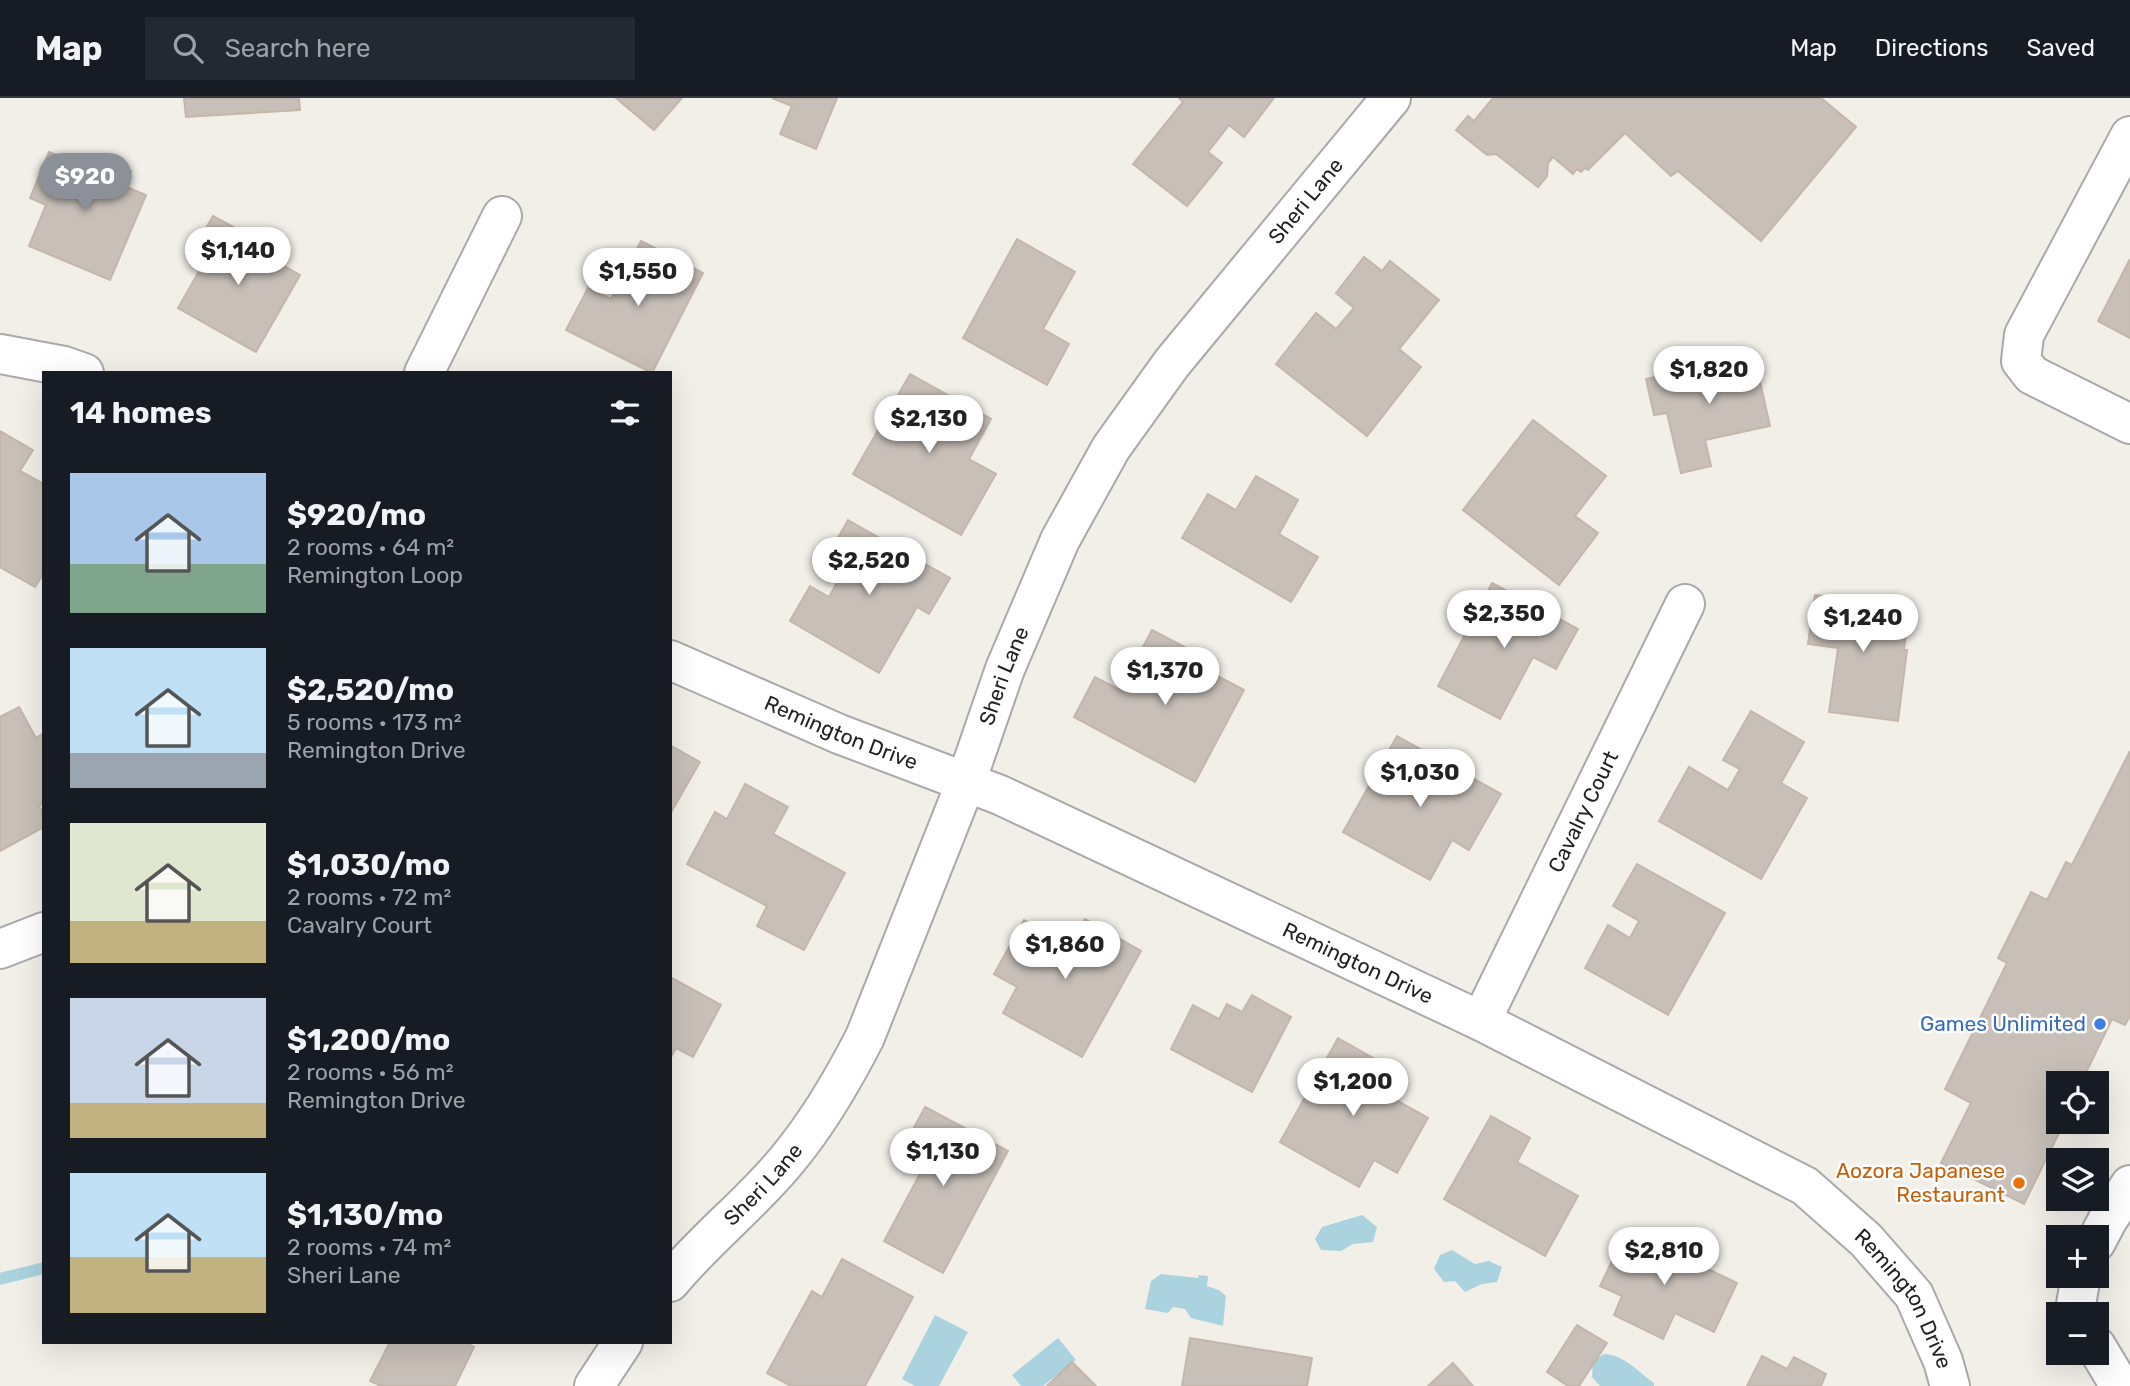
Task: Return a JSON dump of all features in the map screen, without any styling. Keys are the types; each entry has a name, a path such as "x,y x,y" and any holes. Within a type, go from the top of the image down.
{"street":[{"name":"Sheri Lane","path":"672,1280 691,1256 787,1161 848,1071 865,1037 966,782 1005,669 1060,540 1111,448 1171,363 1391,98"},
{"path":"2130,136 2024,335 2021,361 2032,375 2130,424"},
{"path":"425,371 502,216"},
{"path":"0,354 78,371"},
{"name":"Cavalry Court","path":"1481,1021 1685,604"},
{"name":"Remington Drive","path":"672,661 839,734 1000,795 1481,1021 1805,1186 1866,1240 1914,1295 1944,1361 1950,1386"},
{"path":"0,950 42,933"},
{"path":"2105,1225 2130,1185"},
{"path":"594,1386 622,1344"},
{"path":"2107,1365 2120,1386"}],"water":[{"path":"1362,1215 1377,1227 1373,1242 1353,1244 1341,1251 1321,1250 1315,1239 1322,1227"},
{"path":"1452,1250 1475,1264 1489,1261 1502,1267 1497,1282 1482,1284 1465,1292 1455,1281 1444,1282 1434,1269 1440,1255"},
{"path":"1161,1274 1198,1278 1199,1275 1208,1276 1207,1286 1226,1296 1223,1326 1191,1318 1185,1309 1173,1307 1168,1313 1145,1309 1151,1281"},
{"path":"935,1315 968,1332 939,1386 915,1386 902,1379"},
{"path":"1058,1338 1076,1360 1043,1386 1021,1386 1012,1375"},
{"path":"1604,1354 1625,1361 1654,1383 1654,1386 1600,1386 1592,1377 1593,1361"}],"building":[{"path":"184,98 299,98 300,110 186,117"},
{"path":"616,98 682,98 654,130"},
{"path":"772,98 837,98 816,149 780,134 792,106"},
{"path":"1179,98 1274,98 1244,137 1229,125 1208,152 1222,163 1187,206 1133,164 1183,102"},
{"path":"1493,98 1821,98 1856,127 1761,241 1678,171 1671,176 1625,133 1588,170 1585,168 1581,172 1577,169 1573,174 1553,157 1548,163 1547,176 1538,187 1496,154 1487,155 1456,130 1468,116 1474,121"},
{"path":"49,152 83,166 89,154 131,171 124,186 146,195 110,280 29,246 46,205 30,198"},
{"path":"213,216 246,234 242,242 300,275 256,352 178,308 214,245 200,238"},
{"path":"1017,239 1075,272 1043,329 1069,344 1047,385 963,338"},
{"path":"641,241 703,273 653,371 648,371 566,330 588,288 611,299"},
{"path":"1364,257 1382,271 1390,261 1439,300 1399,349 1421,367 1367,436 1276,364 1316,313 1336,329 1354,308 1336,293"},
{"path":"2130,259 2130,338 2098,321"},
{"path":"1754,355 1770,426 1705,440 1711,466 1681,473 1667,413 1654,415 1646,379"},
{"path":"910,374 991,419 969,459 996,474 961,535 853,474"},
{"path":"1533,420 1606,476 1575,516 1598,533 1559,585 1463,510"},
{"path":"0,431 33,450 20,471 42,483 42,576 35,587 0,567"},
{"path":"1256,476 1298,500 1279,534 1318,557 1291,602 1182,538 1208,494 1236,510"},
{"path":"848,520 950,578 929,614 917,607 879,673 790,621 810,586 829,597 843,572 825,561"},
{"path":"1492,583 1578,629 1556,669 1533,657 1500,719 1438,686"},
{"path":"1815,595 1909,608 1898,721 1829,712 1838,648 1808,644"},
{"path":"1152,630 1211,661 1206,670 1244,690 1195,782 1074,717 1095,677 1120,690"},
{"path":"19,707 36,738 42,734 42,804 39,806 42,811 42,828 0,851 0,717"},
{"path":"1751,711 1804,742 1781,783 1807,798 1761,879 1659,821 1689,767 1728,790 1740,769 1723,760"},
{"path":"1397,736 1501,794 1469,850 1452,840 1430,880 1343,832"},
{"path":"672,746 700,762 672,811"},
{"path":"2130,751 2130,1016 2125,1025 2112,1019 2087,1071 2046,1071 2046,1134 2059,1134 2052,1148 2046,1148 2046,1159 2024,1204 1941,1163 1971,1103 1945,1089 2007,963 1998,958 2031,892 2047,900 2066,862 2072,865"},
{"path":"745,784 788,807 773,834 845,873 804,950 757,926 767,906 687,864 715,812 727,819"},
{"path":"1637,864 1725,913 1668,1015 1585,968 1608,925 1630,938 1639,921 1613,906"},
{"path":"1085,919 1141,951 1082,1057 1003,1013 1017,987 994,974 1024,920 1070,945"},
{"path":"672,978 721,1005 693,1057 676,1048 672,1055"},
{"path":"1252,995 1291,1017 1252,1092 1171,1049 1193,1005 1219,1019 1227,1004 1242,1012"},
{"path":"1338,1038 1394,1070 1382,1092 1428,1118 1397,1173 1374,1160 1359,1187 1280,1142"},
{"path":"925,1107 1008,1151 943,1273 884,1241 921,1172 897,1159"},
{"path":"1491,1116 1530,1138 1517,1162 1578,1196 1545,1256 1444,1199"},
{"path":"1627,1230 1737,1283 1714,1332 1675,1313 1663,1339 1614,1315 1622,1296 1600,1286"},
{"path":"842,1259 913,1297 865,1386 791,1386 767,1373 812,1291 822,1297"},
{"path":"1577,1325 1607,1343 1579,1386 1568,1386 1547,1372"},
{"path":"1190,1338 1312,1358 1307,1386 1182,1386"},
{"path":"389,1344 468,1344 474,1347 455,1386 381,1386 370,1381"},
{"path":"1762,1356 1787,1369 1794,1357 1826,1374 1821,1386 1747,1386"},
{"path":"1072,1362 1096,1386 1047,1386"},
{"path":"1453,1363 1473,1386 1428,1386"}],"waterway":[{"path":"0,1279 42,1268"}],"place":[{"name":"Games Unlimited","path":"2100,1024"},
{"name":"Aozora Japanese Restaurant","path":"2019,1183"}]}
